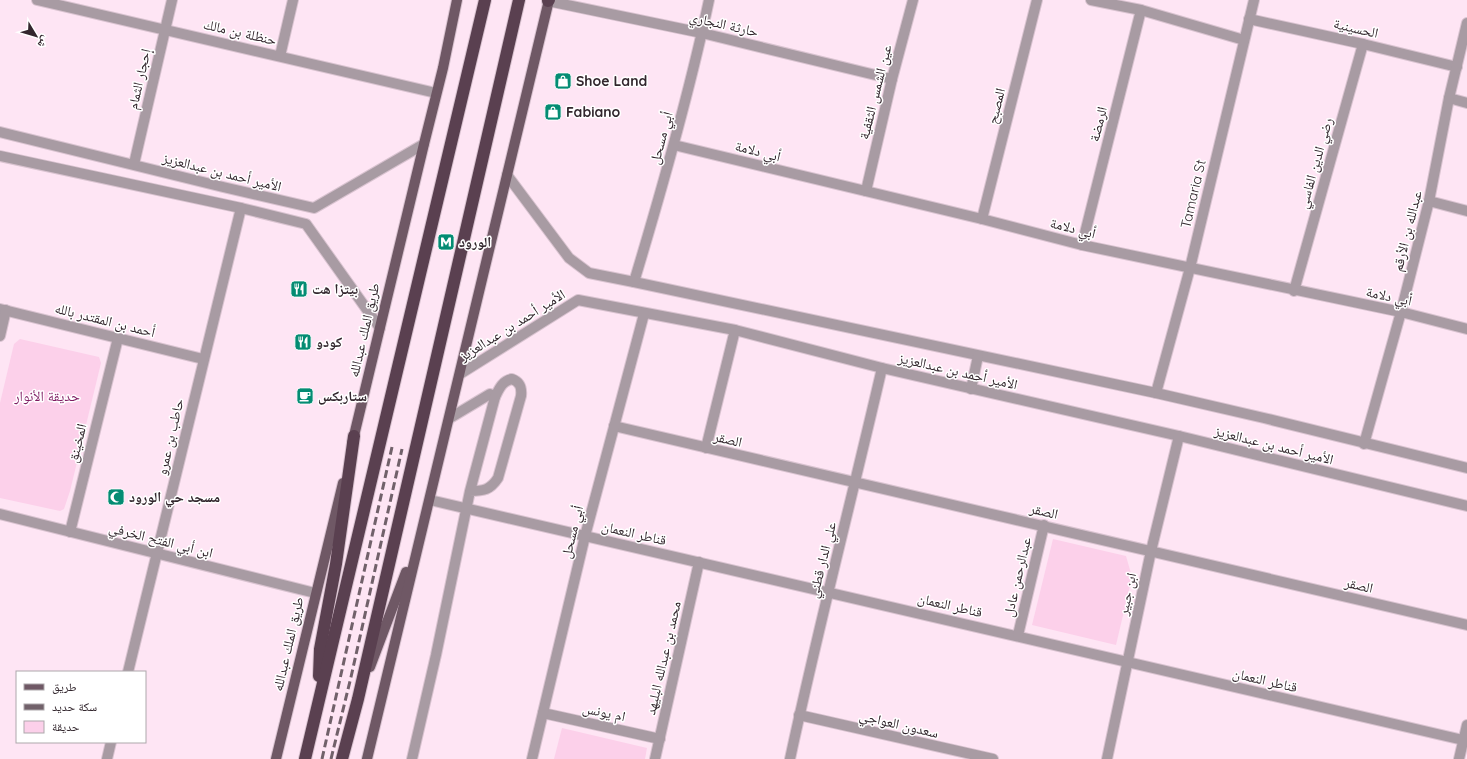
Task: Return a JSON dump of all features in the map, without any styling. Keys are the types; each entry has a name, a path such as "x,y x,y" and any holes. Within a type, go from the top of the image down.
{"highway":[{"path":"305,759 485,0"},
{"path":"342,759 358,699 519,0"},
{"path":"318,701 320,649 336,564 354,436"}],"main road":[{"name":"طريق الملك عبدالله","path":"276,759 443,68 457,0"},
{"path":"443,68 464,0"},
{"path":"367,759 549,0"},
{"path":"358,699 421,533"}],"street":[{"name":"حنظلة بن مالك","path":"37,0 436,93"},
{"name":"إحجار الثمام","path":"134,164 172,0"},
{"path":"280,56 293,0"},
{"name":"حارثة النجاري","path":"549,0 702,33 892,79"},
{"name":"أبي مسحل","path":"634,282 674,145 709,0"},
{"name":"عين الشمس الثقفية","path":"866,191 892,79 913,0"},
{"name":"المصبح","path":"982,219 1037,0"},
{"path":"1091,0 1141,10 1244,40"},
{"name":"Tamaria St","path":"1156,393 1190,268 1254,0"},
{"name":"الرمضة","path":"1082,245 1141,10"},
{"name":"الحسينية","path":"1249,19 1363,44 1457,67"},
{"name":"عبدالله بن الأرقم","path":"1364,444 1401,312 1429,201 1467,23"},
{"name":"رضي الدين الفاسي","path":"1294,291 1363,44"},
{"path":"1450,98 1467,103"},
{"name":"الأمير أحمد بن عبدالعزيز","path":"0,132 314,208 424,144"},
{"name":"أبي دلامة","path":"674,145 982,219 1082,245 1294,291 1401,312 1467,328"},
{"path":"0,156 241,208 306,224 380,328"},
{"name":"الأمير أحمد بن عبدالعزيز","path":"507,176 569,258 589,273 1156,393 1467,468"},
{"path":"1429,201 1467,211"},
{"name":"حاطب بن عمرو","path":"128,671 203,358 241,208"},
{"name":"الأمير أحمد بن عبدالعزيز","path":"460,374 578,300 644,314 735,330 882,368 1179,436 1467,506"},
{"path":"0,336 3,310"},
{"name":"أحمد بن المقتدر بالله","path":"3,310 203,358"},
{"name":"أبي مسحل","path":"532,759 585,536 644,314"},
{"path":"706,448 735,330"},
{"name":"المخينق","path":"70,532 118,338"},
{"path":"971,389 978,356"},
{"name":"علي الدار قطني","path":"790,759 828,592 856,483 882,368"},
{"path":"412,759 423,716 470,491 495,397 501,385 509,379 515,380 521,387 521,396 498,478 493,486 488,489 470,491"},
{"path":"450,418 490,394 495,397"},
{"name":"الصقر","path":"614,426 1467,624"},
{"name":"ابن جبير","path":"1106,759 1151,551 1179,436"},
{"name":"قناطر النعمان","path":"430,500 1018,635 1126,662 1463,740"},
{"name":"ابن أبي الفتح الخرفي","path":"0,514 315,593"},
{"name":"عبدالرحمن عادل","path":"1018,635 1044,525"},
{"name":"محمد بن عبدالله البليهد","path":"655,759 699,562"},
{"name":"ام يونس","path":"543,713 660,738"},
{"name":"سعدون العواجي","path":"799,716 951,754 993,759"},
{"path":"1459,759 1467,725"},
{"path":"107,759 111,743"}],"green space":[{"name":"حديقة الأنوار","path":"20,339 99,357 101,363 70,491 64,509 60,511 0,498 0,403 14,344"},
{"path":"1053,539 1126,556 1132,577 1116,645 1032,625"},
{"path":"562,728 647,748 645,759 554,759"}],"railway":[{"path":"322,759 392,447"},
{"path":"331,759 402,449"}],"place":[{"name":"Shoe Land","path":"563,81"},
{"name":"Fabiano","path":"553,112"},
{"name":"الورود","path":"446,242"},
{"name":"بيتزا هت","path":"299,289"},
{"name":"كودو","path":"303,342"},
{"name":"ستاربكس","path":"305,396"},
{"name":"مسجد حي الورود","path":"116,497"}]}
